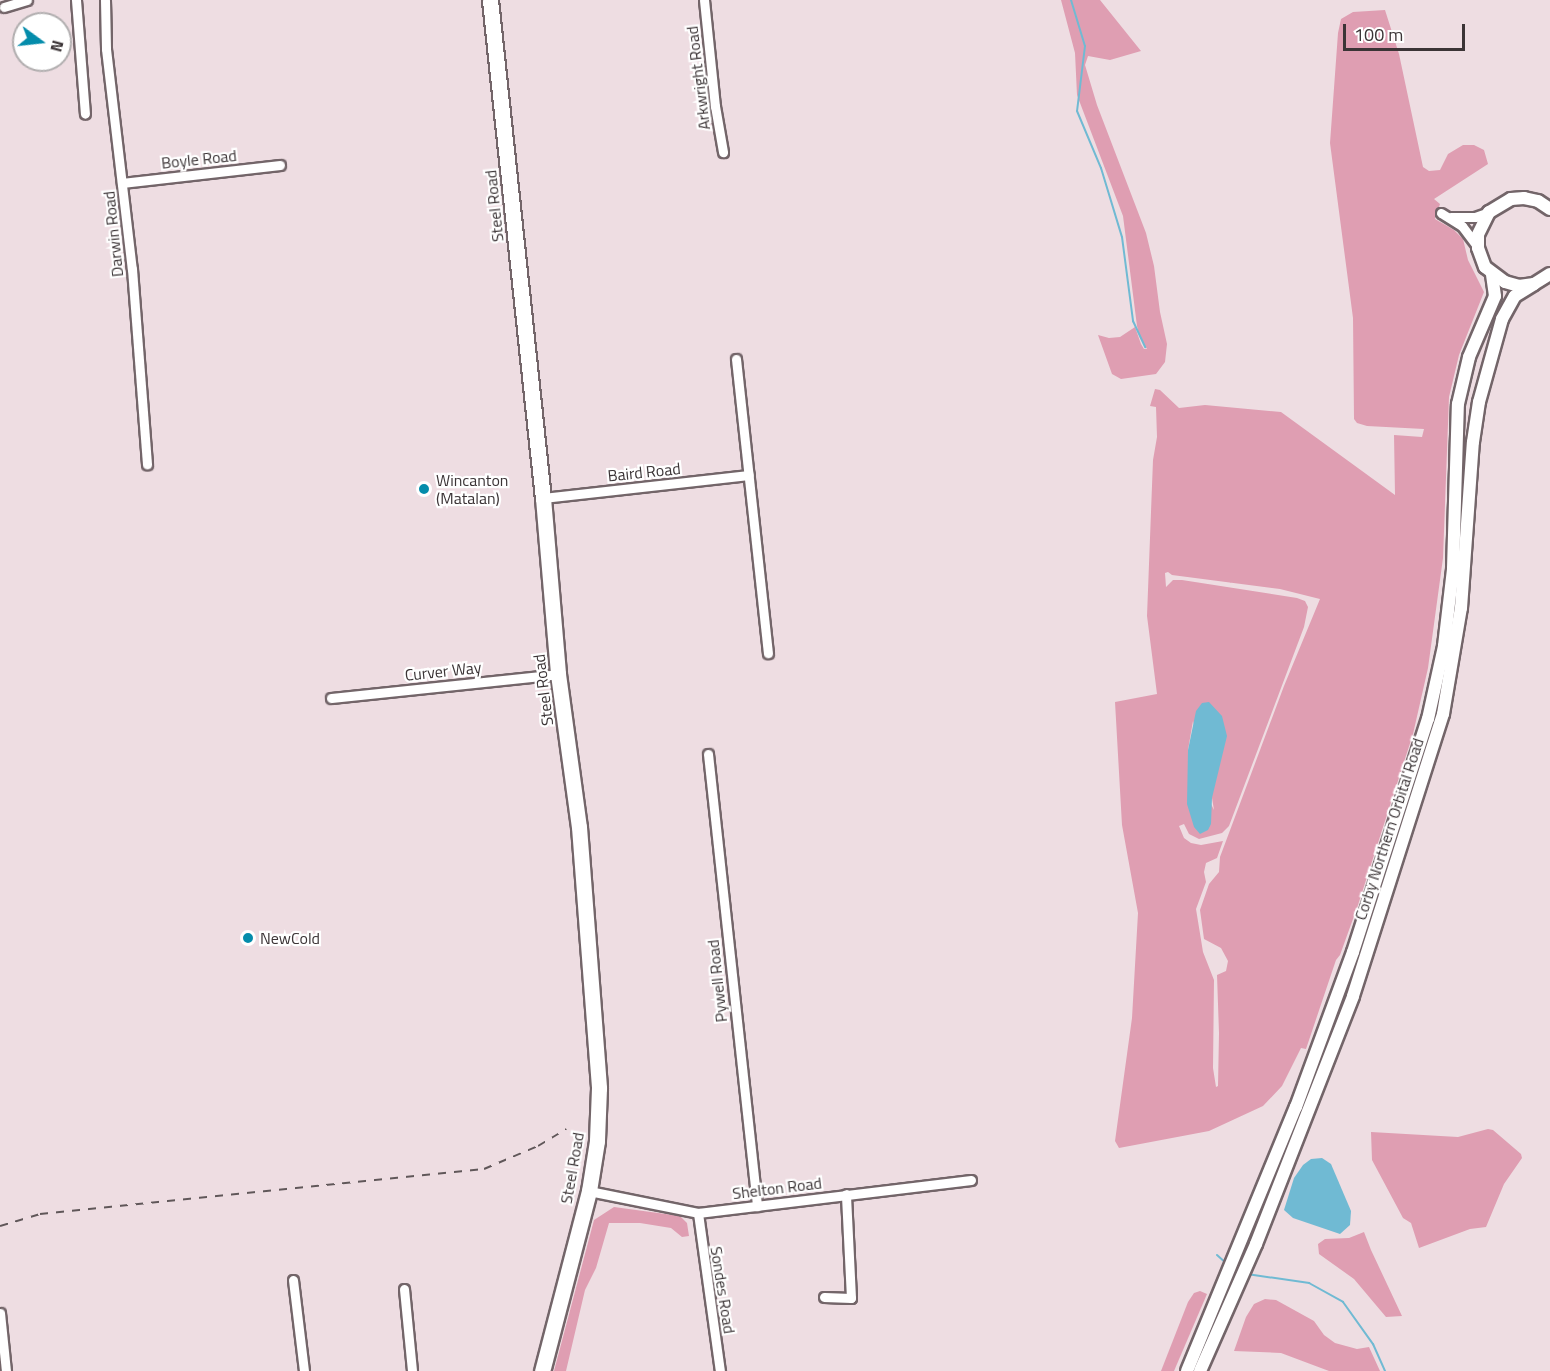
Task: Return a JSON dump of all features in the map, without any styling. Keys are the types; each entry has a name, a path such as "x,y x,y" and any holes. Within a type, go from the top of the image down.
{"main road":[{"name":"Steel Road","path":"490,0 543,498 558,674 579,827 599,1088 597,1141 589,1191 542,1371"}],"street":[{"path":"4,7 27,0"},
{"path":"76,0 85,114"},
{"name":"Darwin Road","path":"105,0 106,50 122,183 147,464"},
{"name":"Arkwright Road","path":"704,0 715,106 723,152"},
{"name":"Boyle Road","path":"122,183 280,165"},
{"path":"1534,284 1512,284 1492,275 1485,267 1478,248 1468,232 1445,215 1475,217 1511,199 1524,198 1538,201 1550,209"},
{"path":"1478,248 1480,229 1489,212"},
{"name":"Corby Northern Orbital Road","path":"1187,1371 1256,1244 1353,996 1443,714 1461,608 1473,441 1479,402 1502,319 1515,296 1550,274"},
{"name":"Corby Northern Orbital Road","path":"1200,1371 1244,1239 1353,952 1428,719 1444,646 1453,569 1458,404 1469,357 1495,296 1492,275"},
{"path":"736,359 768,654"},
{"name":"Baird Road","path":"543,498 748,475"},
{"name":"Curver Way","path":"331,698 558,674"},
{"name":"Pywell Road","path":"708,754 756,1206"},
{"name":"Shelton Road","path":"589,1191 698,1213 971,1180"},
{"path":"824,1297 850,1298 846,1194"},
{"name":"Sondes Road","path":"698,1213 720,1371"},
{"path":"293,1280 304,1371"},
{"path":"404,1289 412,1371"},
{"path":"0,1313 5,1371"}],"shaded area":[{"path":"1061,0 1100,0 1141,51 1110,60 1088,56 1085,65 1097,105 1146,233 1154,266 1167,344 1165,362 1156,374 1121,379 1112,374 1098,335 1109,338 1120,337 1135,327 1141,344 1144,349 1147,349 1140,338 1137,326 1123,216 1077,95 1075,53"},
{"path":"1385,10 1399,54 1423,167 1429,171 1440,170 1448,154 1463,145 1474,145 1484,150 1488,164 1434,199 1440,204 1435,219 1454,230 1463,239 1468,260 1484,292 1459,355 1449,397 1443,558 1428,668 1413,734 1358,905 1340,955 1336,960 1306,1049 1301,1048 1282,1086 1263,1106 1209,1131 1119,1148 1115,1141 1132,1018 1138,913 1122,825 1115,702 1157,694 1147,616 1153,460 1157,437 1156,407 1150,406 1155,389 1160,390 1179,408 1205,405 1281,412 1395,495 1394,435 1422,437 1424,429 1367,426 1357,423 1354,419 1353,318 1330,143 1338,33 1341,19 1353,12","holes":["1165,573 1172,575 1280,589 1320,599 1284,686 1220,857 1219,872 1209,884 1200,910 1204,939 1221,948 1228,961 1226,971 1217,975 1219,1033 1218,1086 1216,1087 1213,1068 1214,980 1203,952 1196,909 1206,882 1204,872 1206,863 1217,858 1223,841 1201,845 1191,843 1184,838 1179,826 1184,824 1189,834 1199,839 1222,833 1229,826 1304,627 1308,607 1305,601 1297,598 1182,580 1173,580 1166,587","1193,721 1212,798 1214,810 1189,760 1188,750"]},
{"path":"1488,1129 1493,1130 1521,1154 1522,1158 1504,1184 1486,1227 1470,1229 1419,1248 1411,1223 1403,1218 1372,1160 1371,1132 1458,1137"},
{"path":"614,1207 680,1216 687,1223 689,1236 682,1237 671,1228 640,1223 609,1223 596,1268 585,1290 566,1371 554,1371 594,1220"},
{"path":"1364,1232 1402,1316 1386,1317 1354,1279 1319,1254 1318,1244 1325,1239 1349,1238"},
{"path":"1200,1291 1207,1294 1174,1371 1161,1371 1188,1302 1194,1293"},
{"path":"1265,1299 1276,1300 1314,1321 1324,1335 1335,1343 1357,1349 1369,1347 1380,1371 1329,1371 1281,1353 1234,1351 1246,1317 1254,1304"}],"water":[{"path":"1209,702 1222,716 1227,736 1212,798 1211,824 1208,830 1200,834 1194,827 1187,804 1188,750 1196,711 1202,703"},
{"path":"1322,1158 1331,1164 1351,1211 1350,1225 1340,1234 1293,1218 1284,1210 1294,1178 1303,1165 1311,1159"}],"waterway":[{"path":"1071,0 1085,46 1077,111 1101,168 1122,237 1133,321 1145,347"},
{"path":"1217,1255 1226,1263"},
{"path":"1247,1274 1309,1283 1343,1302 1373,1344 1385,1371"}],"railway":[{"path":"0,1226 40,1214 484,1169 538,1146 566,1129"}],"place":[{"name":"Wincanton (Matalan)","path":"424,489"},
{"name":"NewCold","path":"248,938"}]}
